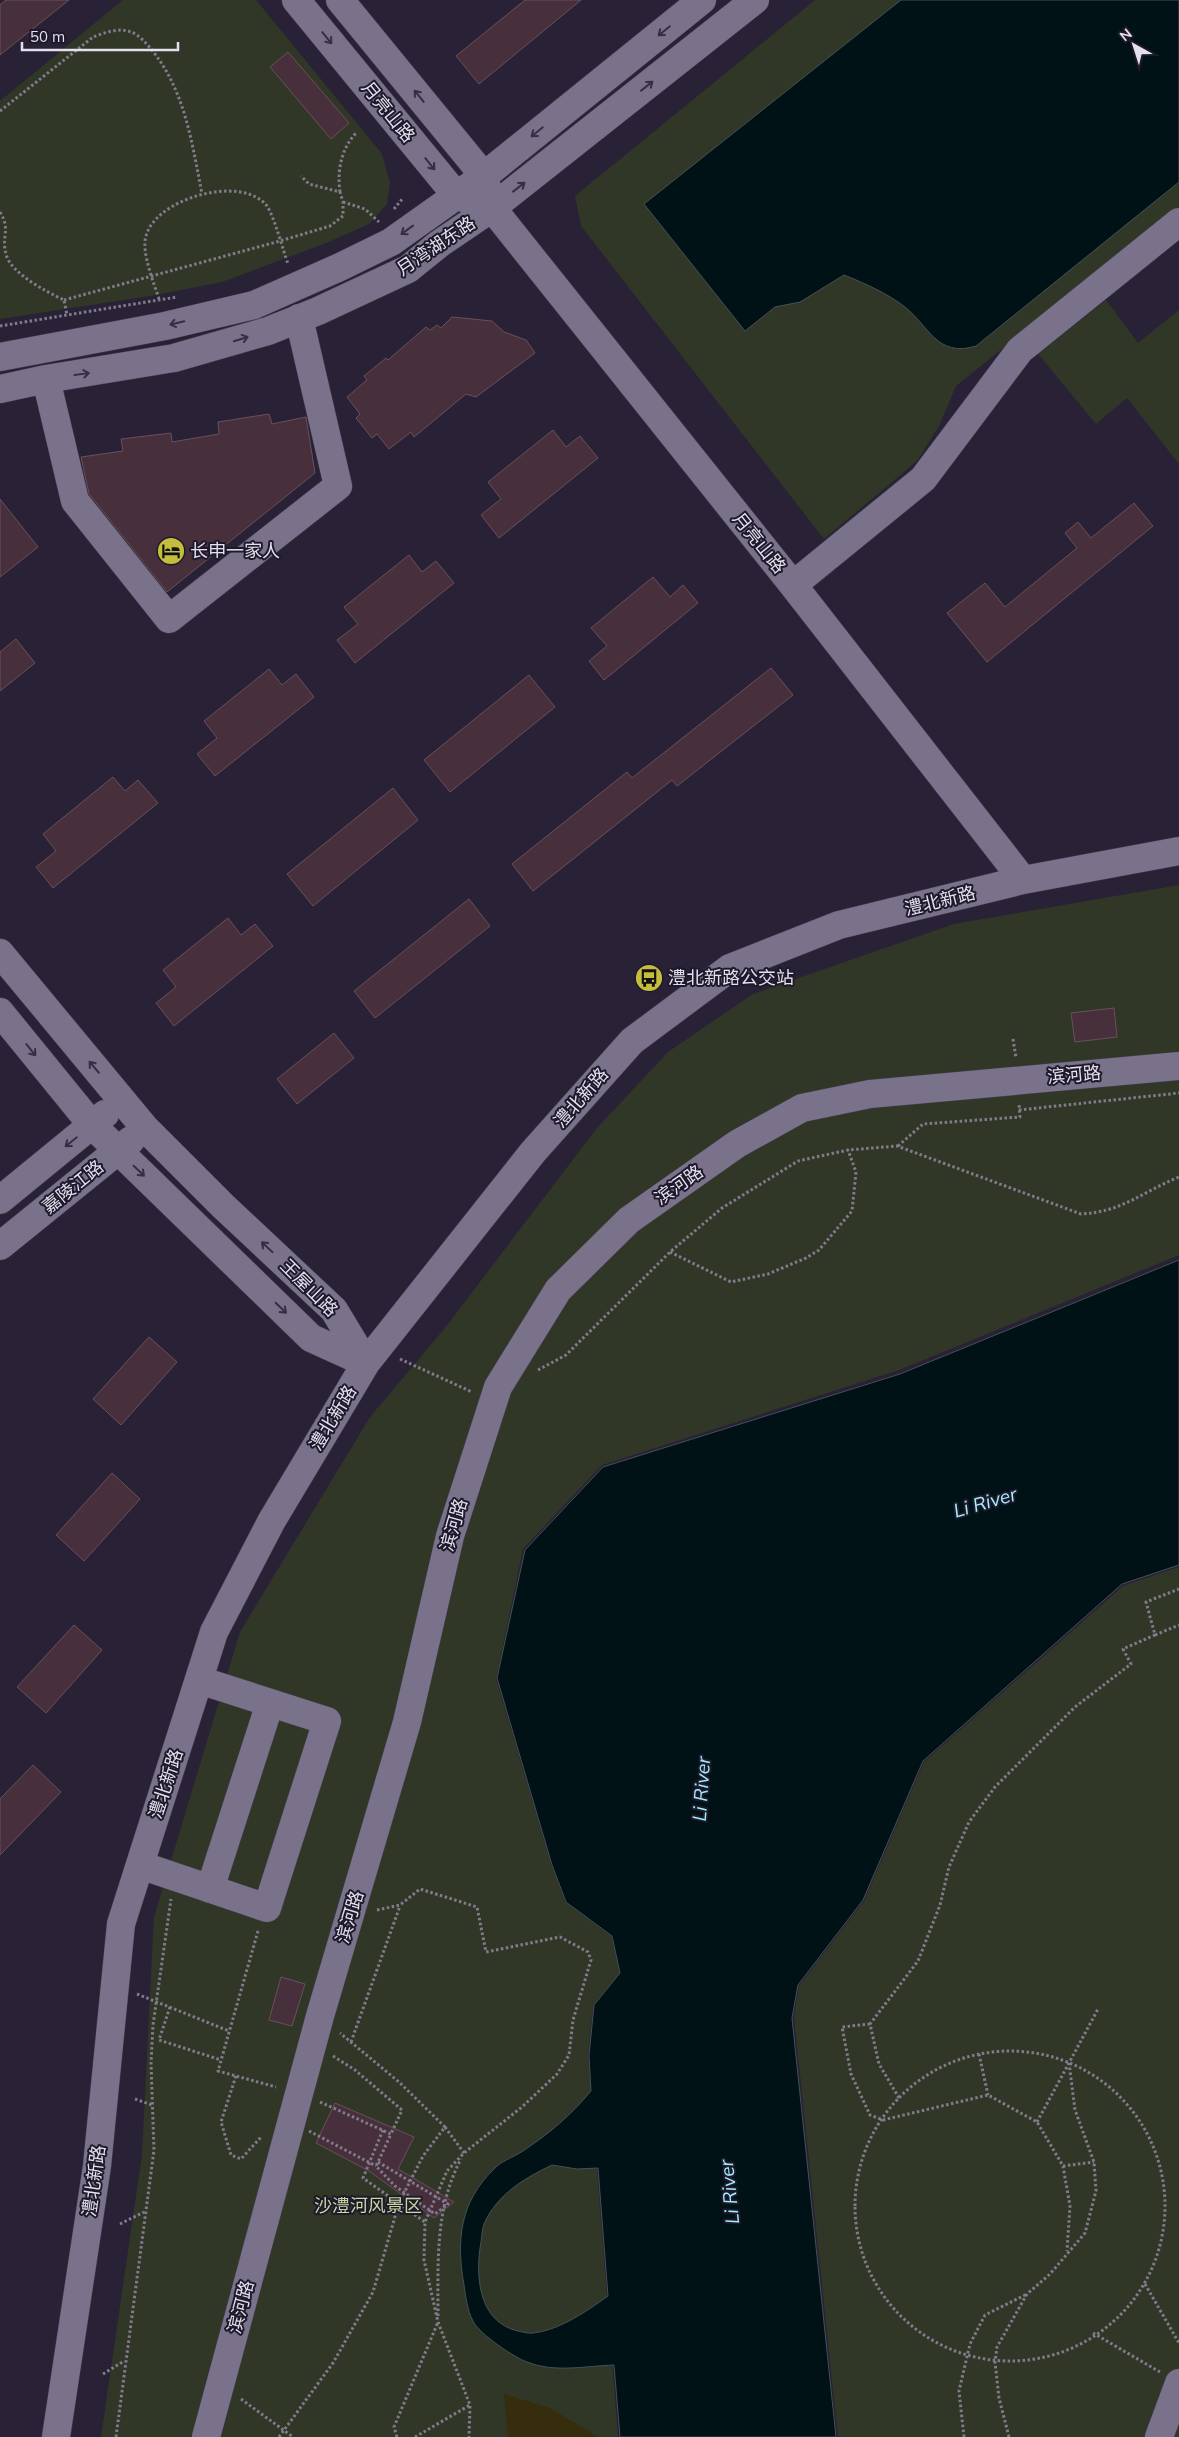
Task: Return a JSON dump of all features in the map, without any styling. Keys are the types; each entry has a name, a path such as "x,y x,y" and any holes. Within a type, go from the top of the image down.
{"street":[{"name":"月亮山路","path":"296,0 456,195"},
{"name":"月亮山路","path":"340,0 484,176 492,208 793,585 1023,880"},
{"name":"月湾湖东路","path":"2,353 165,326 254,305 391,242 484,176 702,0"},
{"name":"月湾湖东路","path":"0,389 46,378 174,358 268,331 408,269 439,244 492,208 755,0"},
{"path":"456,195 492,208"},
{"path":"793,585 923,479 1020,350 1179,222"},
{"path":"46,378 75,500 169,619 338,486 298,318"},
{"name":"澧北新路","path":"56,2437 97,2166 121,1924 214,1632 271,1522 371,1356 534,1152 632,1040 730,968 839,926 1023,880 1179,851"},
{"name":"王屋山路","path":"0,953 145,1128 223,1206 334,1310 371,1356"},
{"name":"王屋山路","path":"0,1012 92,1125 312,1338 371,1356"},
{"name":"滨河路","path":"206,2437 320,2016 407,1722 450,1536 498,1387 558,1290 629,1220 737,1144 802,1108 870,1094 1179,1066"},
{"name":"嘉陵江路","path":"0,1200 122,1100"},
{"name":"嘉陵江路","path":"0,1246 145,1128"},
{"path":"140,1866 268,1908 327,1721 199,1680"},
{"path":"210,1889 270,1703"},
{"path":"1160,2437 1170,2378"}],"path":[{"path":"0,111 93,37 109,32 130,31 146,43 172,78 183,106 202,194"},
{"path":"0,212 6,223 6,256 15,268 48,292 64,300 330,226 343,216 343,202 338,174 349,140 356,133"},
{"path":"301,176 309,184 340,192"},
{"path":"159,299 147,258 145,236 153,222 170,208 202,194 231,191 252,194 267,206 288,264"},
{"path":"393,210 403,198"},
{"path":"343,202 365,209 379,222"},
{"path":"374,226 383,219"},
{"path":"280,268 296,262"},
{"path":"0,326 185,295"},
{"path":"64,300 67,315"},
{"path":"1019,1110 1179,1093"},
{"path":"531,1373 566,1355 670,1252 722,1208 798,1161 848,1150 897,1146 1081,1214 1100,1213 1121,1207 1152,1188 1179,1177"},
{"path":"670,1252 732,1282 768,1274 806,1258 819,1250 852,1211 856,1172 848,1150"},
{"path":"371,1356 493,1402"},
{"path":"1155,1635 1146,1602 1179,1589"},
{"path":"1067,2252 1070,2206 1063,2166 1037,2122 988,2095 883,2120 870,2115 851,2074 842,2028 870,2024 918,1961 940,1905 949,1867 969,1822 995,1787 1075,1707 1131,1664 1123,1649 1179,1625"},
{"path":"116,2437 154,2150 151,2063 154,2001 172,1894 177,1878"},
{"path":"351,2042 400,1906 420,1888 477,1907 486,1952 560,1937 588,1952 591,1960 573,2020 569,2055 557,2074 522,2107 464,2153 447,2171 425,2222 424,2260 438,2322 470,2404 469,2437"},
{"path":"259,1927 218,2071 278,2088"},
{"path":"115,1984 229,2031"},
{"path":"170,2007 159,2040 221,2060"},
{"path":"1037,2122 1098,2009"},
{"path":"320,2016 400,2082 445,2127 464,2153"},
{"path":"870,2024 879,2064 899,2098"},
{"path":"1002,2050 1034,2052 1068,2063 1104,2081 1136,2113 1158,2153 1166,2197 1162,2242 1145,2284 1093,2334 1066,2352 1049,2357 1013,2362 995,2362 968,2356 929,2340 900,2317 877,2287 862,2254 855,2217 857,2180 868,2144 899,2098 932,2072 979,2054 1002,2050"},
{"path":"979,2054 988,2095"},
{"path":"964,2437 959,2391 970,2344 985,2315 1028,2294 1050,2274 1085,2233 1096,2191 1094,2162 1075,2110 1068,2063"},
{"path":"356,2070 402,2110 376,2166"},
{"path":"236,2076 221,2122 231,2155 241,2159 267,2131"},
{"path":"135,2099 152,2105"},
{"path":"336,2108 391,2134"},
{"path":"279,2437 333,2363 372,2292 399,2203 423,2156 445,2127"},
{"path":"383,2130 363,2178 425,2222"},
{"path":"309,2131 376,2166 395,2186 435,2214 448,2204 378,2162"},
{"path":"397,2437 394,2427 438,2322 439,2227 451,2178 464,2153"},
{"path":"1063,2166 1094,2162"},
{"path":"120,2224 145,2212"},
{"path":"1145,2284 1179,2343"},
{"path":"1009,2437 999,2398 995,2362 998,2347 1028,2294"},
{"path":"1093,2334 1170,2378"},
{"path":"103,2374 125,2361"},
{"path":"221,2384 293,2437"},
{"path":"415,2437 470,2404"}],"green space":[{"path":"123,0 256,0 382,154 390,183 387,204 369,224 326,243 222,282 156,295 0,319 0,101"},
{"path":"815,0 1179,0 1179,206 956,386 939,426 917,461 824,539 581,226 575,196"},
{"path":"1106,300 1138,343 1179,310 1179,464 1127,398 1096,424 1038,354"},
{"name":"沙澧河风景区","path":"1179,885 1179,1255 899,1370 602,1465 523,1549 496,1679 551,1864 565,1902 611,1936 620,1973 593,2005 588,2056 618,2437 101,2437 142,2155 154,1917 240,1632 370,1417 445,1328 597,1128 668,1052 753,994 954,924"},
{"path":"1179,1567 1179,2437 838,2437 794,2017 799,1986 864,1901 924,1762 1123,1586"}],"sand":[{"path":"504,2394 550,2408 598,2437 508,2437"}],"water":[{"path":"901,0 1179,0 1179,182 976,346 963,349 952,348 943,344 905,307 891,297 844,275 800,302 775,307 745,331 644,204"},
{"name":"Li River","path":"1179,1260 1179,1565 1122,1584 923,1761 863,1900 798,1985 792,2018 836,2437 620,2437 614,2365 559,2368 521,2360 489,2338 476,2326 469,2312 462,2268 461,2237 463,2222 467,2208 483,2182 500,2164 523,2151 551,2131 591,2091 589,2056 594,2005 620,1973 612,1936 566,1902 552,1865 497,1678 525,1550 603,1467 900,1374","holes":["552,2165 577,2169 598,2168 608,2296 573,2319 543,2331 528,2333 505,2326 494,2318 482,2296 479,2255 484,2224 496,2204 513,2188 532,2175"]}],"building":[{"path":"6,0 69,0 0,55 0,5"},
{"path":"525,0 581,0 479,84 456,56"},
{"path":"288,52 349,123 331,139 270,67"},
{"path":"452,317 492,321 504,332 526,340 535,353 476,397 466,394 414,437 411,432 389,449 377,434 372,438 356,418 360,414 347,397 367,380 364,376 386,358 388,360 426,327 430,330 437,325 441,328"},
{"name":"长申一家人","path":"269,414 272,424 306,417 315,473 167,592 89,494 81,457 123,451 121,439 171,433 172,442 219,434 218,422"},
{"path":"553,430 566,447 580,436 598,458 499,538 481,515 501,499 488,482"},
{"path":"0,499 38,547 0,577"},
{"path":"1134,503 1153,526 987,662 947,613 985,583 1005,607 1077,548 1065,533 1078,522 1091,538"},
{"path":"409,555 422,572 436,561 454,583 355,663 337,640 358,624 344,607"},
{"path":"653,577 670,597 683,585 698,603 604,680 589,661 607,646 591,628"},
{"path":"16,639 35,663 0,691 0,652"},
{"path":"771,668 793,695 677,786 672,780 533,891 512,864 627,772 632,778"},
{"path":"269,669 282,685 296,674 314,697 215,776 197,754 217,738 204,721"},
{"path":"529,675 555,707 450,792 424,760"},
{"path":"113,777 125,791 138,780 158,803 53,888 36,867 56,851 43,834"},
{"path":"393,788 418,820 313,906 287,874"},
{"path":"469,899 490,926 375,1018 354,991"},
{"path":"228,918 241,935 255,924 273,946 174,1026 156,1003 176,987 163,970"},
{"path":"1114,1008 1117,1037 1075,1042 1071,1013"},
{"path":"334,1033 354,1058 297,1104 277,1079"},
{"path":"149,1337 177,1362 121,1425 93,1399"},
{"path":"112,1473 140,1499 84,1561 56,1535"},
{"path":"74,1625 102,1650 46,1713 17,1687"},
{"path":"33,1765 61,1792 0,1855 0,1799"},
{"path":"281,1977 305,1984 292,2026 269,2020"},
{"path":"335,2103 414,2137 398,2169 454,2202 434,2218 369,2171 316,2143"}],"place":[{"name":"长申一家人","path":"171,551"},
{"name":"澧北新路公交站","path":"649,978"}]}
